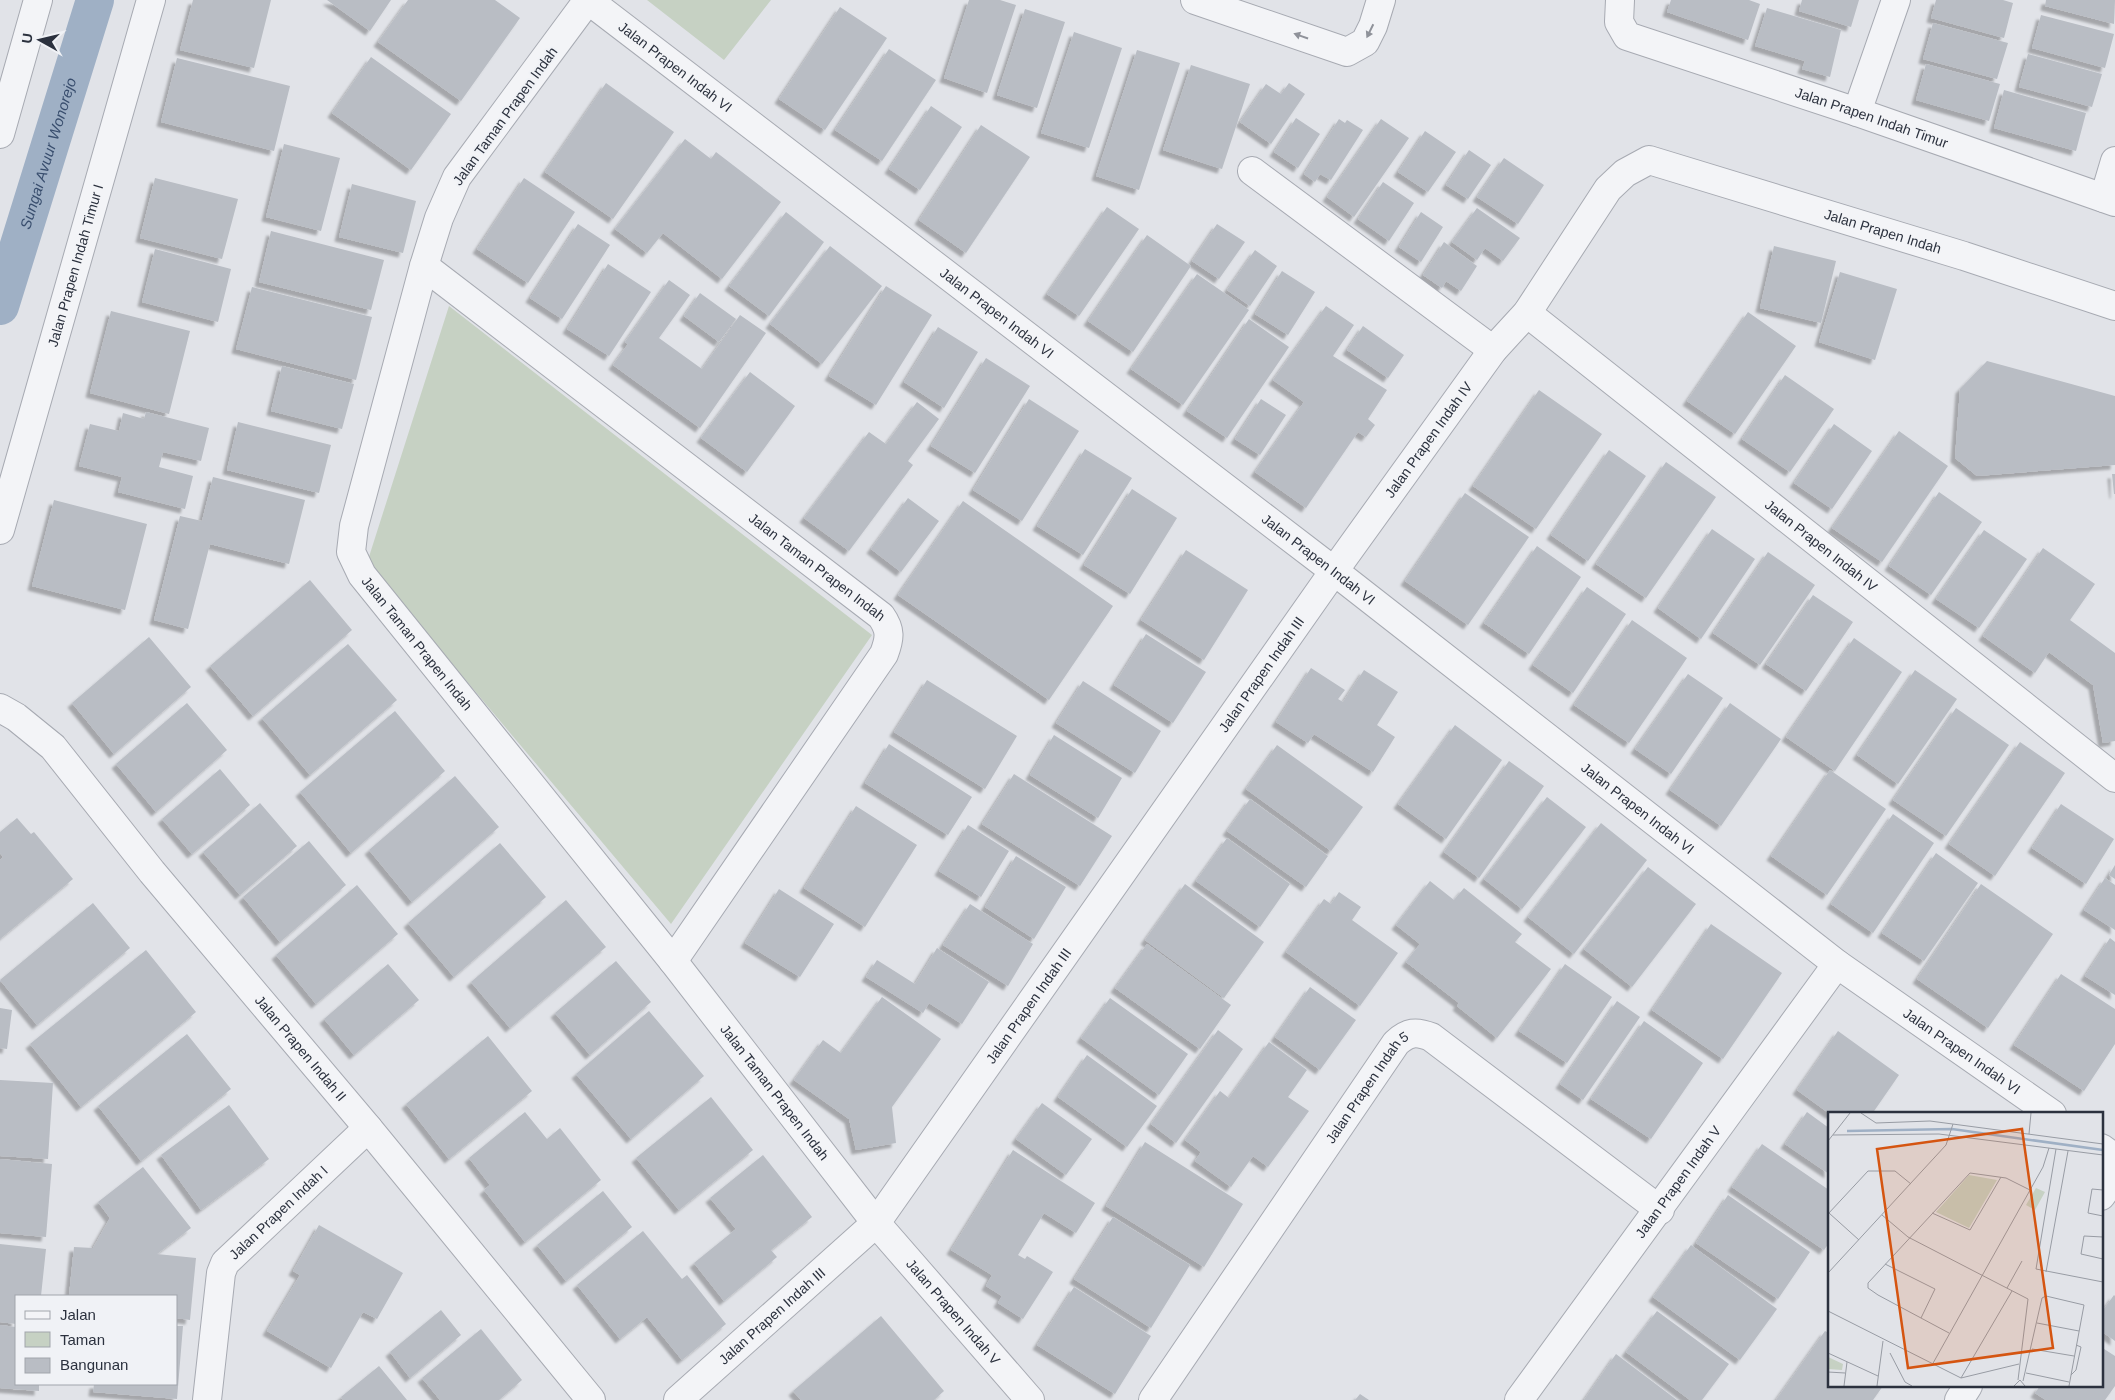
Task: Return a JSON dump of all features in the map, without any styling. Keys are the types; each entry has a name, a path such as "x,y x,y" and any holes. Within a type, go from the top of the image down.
{"street":[{"path":"0,134 38,0"},
{"name":"Jalan Prapen Indah Timur I","path":"0,530 151,0"},
{"name":"Jalan Taman Prapen Indah","path":"588,0 457,178 439,218 424,266 354,526 351,552 362,575 673,961 876,1223"},
{"name":"Jalan Prapen Indah VI","path":"588,0 1334,571 1837,964 2049,1112"},
{"path":"1195,0 1347,52 1364,42 1373,26 1381,0"},
{"name":"Jalan Prapen Indah Timur","path":"1620,0 1619,22 1627,36 1857,112 2109,200"},
{"path":"1857,112 1896,0"},
{"name":"Jalan Prapen Indah IV","path":"1334,571 1493,350 1527,313 1608,189 1625,173 1649,160"},
{"name":"Jalan Prapen Indah","path":"1649,160 1964,256 2115,306"},
{"path":"2109,200 2115,161"},
{"path":"1252,171 1493,350"},
{"name":"Jalan Taman Prapen Indah","path":"424,266 881,616 888,626 889,639 884,654 673,961"},
{"name":"Jalan Prapen Indah IV","path":"1527,313 2115,778"},
{"name":"Jalan Prapen Indah III","path":"678,1400 876,1223 1334,571"},
{"name":"Jalan Prapen Indah II","path":"0,708 16,717 53,747 152,872 368,1128 591,1400"},
{"name":"Jalan Prapen Indah V","path":"1519,1400 1660,1210 1837,964"},
{"name":"Jalan Prapen Indah 5","path":"1153,1400 1396,1043 1405,1034 1420,1033 1431,1037 1660,1210"},
{"name":"Jalan Prapen Indah I","path":"207,1400 221,1274 224,1263 368,1128"},
{"path":"2102,1149 2115,1158"},
{"path":"2102,1195 2115,1176"},
{"name":"Jalan Prapen Indah V","path":"876,1223 1030,1400"},
{"path":"1959,1400 1967,1388"}],"green space":[{"path":"647,0 771,0 724,60"},
{"path":"449,306 872,635 671,924 367,563"}],"building":[{"path":"193,0 271,0 254,68 180,50"},
{"path":"327,0 391,0 370,31"},
{"path":"408,0 495,0 520,18 461,101 378,42"},
{"path":"969,0 1000,0 1016,5 987,93 944,78"},
{"path":"1671,0 1749,0 1760,4 1748,40 1667,12"},
{"path":"1802,0 1859,0 1851,27 1799,11"},
{"path":"1936,0 2003,0 2013,3 2004,38 1931,18"},
{"path":"2046,0 2115,0 2114,24 2045,6"},
{"path":"840,7 887,38 825,130 779,99"},
{"path":"1767,8 1841,30 1830,77 1802,69 1805,61 1755,46"},
{"path":"1025,9 1065,22 1037,108 997,95"},
{"path":"2041,15 2114,34 2105,68 2032,48"},
{"path":"1933,23 2008,43 1997,79 1923,59"},
{"path":"1074,32 1122,48 1089,148 1041,133"},
{"path":"889,49 936,80 882,161 835,130"},
{"path":"1137,50 1180,63 1139,190 1096,176"},
{"path":"2028,54 2102,74 2092,107 2019,87"},
{"path":"371,57 451,114 411,170 332,113"},
{"path":"177,58 290,86 274,151 161,122"},
{"path":"1926,64 2000,84 1989,121 1916,100"},
{"path":"1191,65 1250,84 1222,169 1163,150"},
{"path":"606,83 674,132 613,219 545,172"},
{"path":"1289,83 1305,94 1271,144 1240,122 1266,84 1281,94"},
{"path":"2004,90 2086,113 2076,151 1994,128"},
{"path":"931,106 962,127 920,190 889,169"},
{"path":"1296,118 1320,134 1298,168 1274,152"},
{"path":"1339,119 1345,123 1347,120 1363,130 1331,180 1320,174 1315,182 1304,174"},
{"path":"1381,119 1409,138 1354,217 1327,197"},
{"path":"981,125 1030,157 966,253 919,220"},
{"path":"1425,131 1456,152 1428,192 1398,172"},
{"path":"685,139 711,159 716,152 781,202 722,279 663,233 647,253 615,229"},
{"path":"284,144 340,158 321,231 266,217"},
{"path":"1469,150 1491,165 1468,199 1446,185"},
{"path":"1504,158 1544,185 1518,224 1477,197"},
{"path":"155,178 238,199 222,259 140,238"},
{"path":"524,178 575,212 528,283 477,249"},
{"path":"1383,182 1414,203 1389,241 1358,219"},
{"path":"352,184 416,201 403,253 339,237"},
{"path":"1107,207 1139,229 1079,316 1047,294"},
{"path":"1477,208 1520,238 1503,261 1485,248 1477,260 1452,242"},
{"path":"786,212 824,242 769,316 729,286"},
{"path":"1421,212 1443,227 1421,262 1399,247"},
{"path":"578,224 610,245 562,319 530,298"},
{"path":"1217,224 1245,242 1219,279 1192,261"},
{"path":"271,231 384,260 371,310 259,282"},
{"path":"1147,235 1191,266 1133,352 1088,321"},
{"path":"1444,242 1477,266 1461,291 1446,281 1442,288 1423,275"},
{"path":"830,246 882,286 822,364 770,324"},
{"path":"1774,246 1836,261 1821,323 1760,308"},
{"path":"155,249 231,269 218,322 142,302"},
{"path":"1255,250 1277,266 1250,306 1227,290"},
{"path":"608,264 651,292 609,356 567,329"},
{"path":"1282,271 1315,292 1288,335 1255,314"},
{"path":"1840,272 1897,289 1875,360 1819,342"},
{"path":"1197,274 1249,310 1183,405 1131,369"},
{"path":"669,280 690,295 659,338 702,369 740,315 766,333 700,428 613,365 628,344 625,342"},
{"path":"886,286 932,315 876,405 829,376"},
{"path":"252,287 372,317 356,380 236,349"},
{"path":"700,293 736,319 719,342 684,316"},
{"path":"1326,306 1354,325 1333,356 1387,390 1368,419 1375,425 1366,437 1358,432 1306,508 1255,472 1304,402 1273,380"},
{"path":"111,311 190,331 169,414 90,393"},
{"path":"1748,312 1796,346 1735,434 1687,401"},
{"path":"1249,319 1289,347 1227,438 1187,411"},
{"path":"1363,326 1404,355 1388,378 1347,350"},
{"path":"938,327 978,352 944,408 904,382"},
{"path":"986,358 1030,386 975,473 931,446"},
{"path":"1987,361 2115,396 2115,465 1977,476 1955,458 1960,389"},
{"path":"282,366 354,384 342,429 271,411"},
{"path":"750,372 795,406 747,472 701,438"},
{"path":"1785,375 1834,409 1790,472 1742,439"},
{"path":"1539,390 1602,434 1536,529 1473,486"},
{"path":"1029,399 1079,431 1022,521 973,490"},
{"path":"1261,399 1286,415 1260,455 1235,439"},
{"path":"917,402 939,419 908,461 913,465 849,551 804,518 869,432 886,444"},
{"path":"146,412 209,428 201,461 163,452 159,467 193,476 185,509 118,492 122,477 79,466 90,424 119,431 123,413 144,419"},
{"path":"238,422 331,445 319,493 227,470"},
{"path":"1834,424 1872,451 1832,509 1794,483"},
{"path":"1899,431 1948,466 1882,562 1832,528"},
{"path":"1085,449 1132,478 1083,555 1037,526"},
{"path":"1609,450 1646,476 1588,561 1551,535"},
{"path":"1666,462 1716,497 1646,598 1596,564"},
{"path":"2112,474 2115,474 2115,494 2114,494"},
{"path":"213,477 305,500 289,564 210,544 188,629 154,620 180,516 202,521"},
{"path":"1132,489 1177,518 1130,594 1084,565"},
{"path":"1939,492 1982,522 1931,595 1889,566"},
{"path":"1465,493 1529,537 1468,625 1405,581"},
{"path":"908,498 939,521 901,572 871,549"},
{"path":"54,500 147,524 125,610 32,586"},
{"path":"963,501 1113,606 1049,700 898,595"},
{"path":"1712,529 1755,559 1701,639 1658,608"},
{"path":"1984,530 2027,559 1979,628 1936,599"},
{"path":"1537,546 1581,577 1529,654 1484,623"},
{"path":"2043,548 2095,584 2070,620 2115,653 2115,741 2103,743 2093,685 2049,652 2035,673 1983,636"},
{"path":"1186,550 1248,590 1204,660 1141,620"},
{"path":"1768,552 1815,585 1760,665 1713,633"},
{"path":"310,580 352,630 253,716 210,666"},
{"path":"1587,587 1626,614 1573,693 1533,665"},
{"path":"1813,595 1853,622 1806,691 1766,664"},
{"path":"1632,620 1687,658 1629,743 1574,705"},
{"path":"1146,634 1206,672 1173,723 1114,685"},
{"path":"149,637 191,687 114,754 72,703"},
{"path":"1854,638 1902,672 1835,771 1786,737"},
{"path":"348,644 397,700 310,775 262,718"},
{"path":"1311,668 1345,690 1338,699 1343,702 1364,670 1398,692 1377,725 1395,737 1373,772 1314,734 1308,743 1276,722"},
{"path":"1915,670 1957,699 1898,784 1857,755"},
{"path":"1688,674 1723,698 1671,774 1635,749"},
{"path":"927,680 1017,736 985,789 894,732"},
{"path":"1083,681 1161,731 1135,773 1056,723"},
{"path":"187,703 227,750 156,812 116,764"},
{"path":"1730,703 1781,739 1721,826 1670,790"},
{"path":"1956,708 2009,745 1946,836 1893,800"},
{"path":"395,711 445,771 351,853 300,792"},
{"path":"1455,725 1502,760 1446,839 1398,804"},
{"path":"1054,735 1122,778 1098,818 1030,775"},
{"path":"2020,742 2065,773 1995,876 1949,844"},
{"path":"889,744 972,797 948,835 865,783"},
{"path":"1277,745 1363,807 1331,851 1246,789"},
{"path":"1509,761 1544,786 1479,878 1444,852"},
{"path":"220,769 250,805 192,854 162,819"},
{"path":"1830,770 1886,809 1827,895 1771,856"},
{"path":"1014,774 1112,836 1080,886 982,824"},
{"path":"455,776 499,827 412,902 369,850"},
{"path":"1547,797 1586,827 1522,909 1484,879"},
{"path":"1250,799 1328,856 1306,887 1227,831"},
{"path":"260,803 297,846 240,895 203,852"},
{"path":"2061,804 2114,839 2086,884 2032,848"},
{"path":"856,806 917,845 865,927 804,888"},
{"path":"1893,814 1934,843 1873,933 1831,904"},
{"path":"17,818 31,834 34,832 73,879 0,939 0,860 3,857 0,853 0,832"},
{"path":"1601,823 1647,860 1574,954 1528,917"},
{"path":"968,825 1009,851 981,897 939,871"},
{"path":"1227,838 1290,884 1260,927 1196,881"},
{"path":"309,841 346,885 280,942 243,897"},
{"path":"500,843 546,897 454,977 408,923"},
{"path":"1936,853 1978,883 1924,961 1882,933"},
{"path":"1016,856 1066,887 1034,939 985,907"},
{"path":"2115,865 2115,879 2109,875"},
{"path":"1648,867 1696,904 1632,987 1584,949"},
{"path":"2105,878 2115,885 2115,930 2084,910"},
{"path":"1430,881 1454,900 1464,888 1522,934 1515,942 1551,969 1497,1038 1457,1006 1459,1003 1406,962 1420,944 1396,925"},
{"path":"1185,884 1264,942 1224,998 1145,940"},
{"path":"1981,884 2053,934 1988,1028 1917,979"},
{"path":"357,885 398,934 316,1004 276,955"},
{"path":"779,889 834,924 800,977 745,943"},
{"path":"1339,892 1361,907 1352,920 1398,953 1360,1006 1286,952 1324,899 1331,904"},
{"path":"566,900 606,947 510,1028 471,982"},
{"path":"93,903 130,948 37,1025 0,980"},
{"path":"970,904 1033,944 1008,986 943,945"},
{"path":"1711,924 1782,973 1723,1059 1652,1010"},
{"path":"2110,938 2115,942 2115,995 2085,976"},
{"path":"1147,944 1231,1005 1200,1049 1115,988"},
{"path":"937,948 989,982 962,1024 929,1003 923,1013 866,977 877,960 915,984"},
{"path":"146,950 196,1012 81,1107 30,1044"},
{"path":"616,961 651,1002 590,1055 555,1013"},
{"path":"388,964 419,1000 354,1055 324,1019"},
{"path":"1565,964 1612,997 1567,1063 1519,1031"},
{"path":"2061,974 2115,1009 2115,1044 2084,1091 2014,1045"},
{"path":"1310,987 1356,1020 1320,1070 1275,1037"},
{"path":"882,997 941,1039 892,1107 896,1143 856,1150 849,1119 794,1080 823,1040 841,1053"},
{"path":"1110,998 1188,1054 1159,1095 1081,1038"},
{"path":"1617,1001 1640,1017 1583,1100 1560,1084"},
{"path":"0,1008 12,1010 7,1049 0,1048"},
{"path":"649,1011 704,1076 631,1139 576,1074"},
{"path":"1644,1021 1703,1063 1651,1139 1591,1099"},
{"path":"1218,1030 1243,1049 1176,1143 1151,1124"},
{"path":"1838,1031 1899,1075 1873,1112 1828,1113 1797,1090"},
{"path":"187,1034 231,1089 141,1161 98,1106"},
{"path":"488,1036 532,1091 449,1159 406,1104"},
{"path":"1269,1042 1307,1070 1288,1097 1309,1111 1268,1167 1253,1156 1231,1187 1195,1161 1201,1152 1185,1140 1220,1091 1229,1098"},
{"path":"1087,1055 1157,1106 1127,1147 1058,1097"},
{"path":"0,1080 53,1083 48,1159 0,1156"},
{"path":"711,1097 753,1150 679,1210 636,1158"},
{"path":"1042,1103 1092,1139 1066,1175 1016,1139"},
{"path":"229,1105 269,1159 201,1210 161,1155"},
{"path":"525,1112 547,1139 560,1128 601,1180 525,1242 484,1190 490,1185 469,1158"},
{"path":"1807,1112 1828,1127 1828,1173 1785,1144"},
{"path":"1145,1142 1243,1204 1204,1267 1106,1206"},
{"path":"1762,1144 1828,1189 1828,1244 1824,1250 1732,1187"},
{"path":"1013,1150 1095,1203 1076,1233 1044,1213 1018,1255 1025,1259 1027,1256 1053,1272 1023,1319 998,1303 1002,1296 986,1286 992,1275 951,1250"},
{"path":"763,1155 812,1217 771,1250 777,1257 724,1301 694,1263 736,1229 710,1198"},
{"path":"0,1159 52,1164 46,1237 0,1233"},
{"path":"143,1167 191,1228 157,1254 196,1258 190,1320 178,1318 178,1295 69,1295 74,1247 93,1248 110,1218 98,1202"},
{"path":"603,1191 632,1227 566,1281 537,1245"},
{"path":"1728,1195 1810,1252 1778,1299 1696,1243"},
{"path":"1113,1217 1190,1265 1151,1328 1074,1279"},
{"path":"319,1225 403,1273 377,1319 363,1312 331,1368 267,1331 300,1275 293,1271"},
{"path":"643,1231 682,1279 687,1275 726,1324 682,1360 647,1317 620,1339 577,1285"},
{"path":"0,1244 46,1249 41,1295 15,1295 15,1324 0,1322"},
{"path":"1691,1245 1777,1309 1740,1360 1653,1297"},
{"path":"1074,1287 1151,1336 1115,1394 1037,1345"},
{"path":"2114,1295 2115,1341 2102,1332 2102,1312"},
{"path":"441,1310 461,1335 410,1378 390,1352"},
{"path":"1657,1311 1729,1364 1702,1400 1690,1400 1626,1352"},
{"path":"881,1316 944,1391 934,1400 801,1400 793,1391"},
{"path":"0,1325 15,1327 15,1385 39,1385 39,1391 0,1388"},
{"path":"178,1326 183,1326 177,1399 93,1392 94,1385 178,1385"},
{"path":"481,1329 522,1380 499,1400 440,1400 422,1378"},
{"path":"1825,1331 1828,1332 1828,1388 1882,1388 1873,1400 1776,1400"},
{"path":"2102,1348 2115,1356 2115,1386 2105,1400 2046,1400 2035,1393 2039,1388 2102,1388"},
{"path":"1616,1354 1677,1400 1584,1400"},
{"path":"379,1366 407,1400 343,1400 341,1397"},
{"path":"1360,1394 1369,1400 1355,1400"}],"waterway":[{"name":"Sungai Avuur Wonorejo","path":"0,306 95,0"}]}
